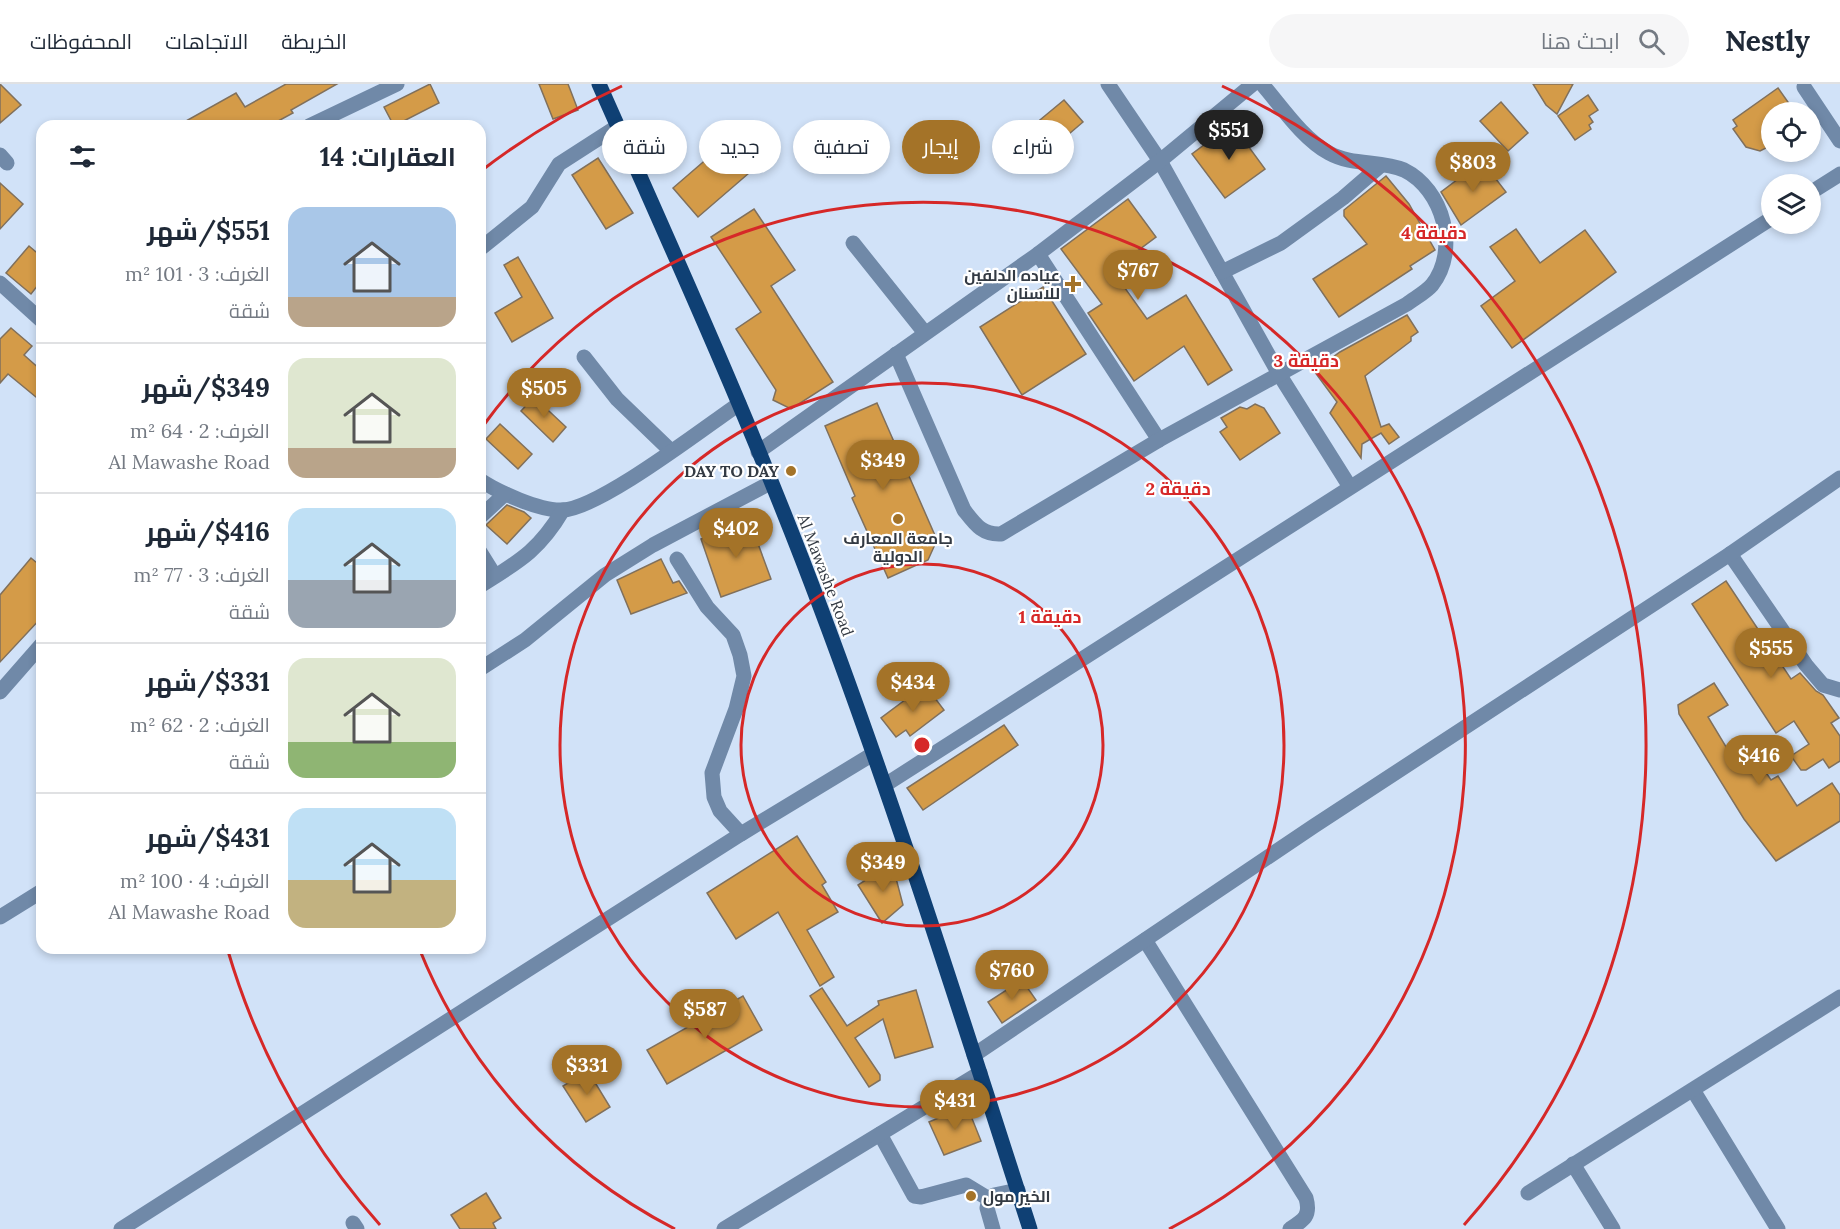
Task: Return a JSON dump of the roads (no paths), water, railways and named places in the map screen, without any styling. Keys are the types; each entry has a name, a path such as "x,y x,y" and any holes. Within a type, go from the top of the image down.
{"main road":[{"name":"Al Mawashe Road","path":"602,85 616,120"},
{"name":"Al Mawashe Road","path":"639,174 739,404 802,559 885,785 1030,1229"}],"street":[{"path":"322,120 397,84"},
{"path":"1107,84 1160,161 1279,374 1350,488"},
{"path":"758,452 1038,254 1160,161 1253,84"},
{"path":"896,354 964,510 978,528 990,535 1001,534 1159,440 1407,304 1432,285 1442,265 1446,248 1444,223 1434,197 1418,178 1402,169 1331,154 1314,144 1262,84"},
{"path":"1804,87 1840,141"},
{"path":"486,244 532,207 559,164 602,136"},
{"path":"1222,272 1281,243 1343,198 1380,166"},
{"path":"1821,186 1840,174"},
{"path":"885,785 1761,225"},
{"path":"853,243 925,333"},
{"path":"1038,254 1159,440"},
{"path":"0,283 36,316"},
{"path":"584,357 617,399 671,451"},
{"path":"486,483 506,494 563,510 596,500 739,404"},
{"path":"974,1054 1730,554 1840,478"},
{"path":"486,665 533,634 605,575 653,545 770,483"},
{"path":"486,512 506,494"},
{"path":"486,582 531,554 550,533 563,510"},
{"path":"1730,554 1806,665 1823,685 1840,690"},
{"path":"677,560 707,607 733,635 740,655 744,676 736,709 712,773 714,797 720,811 741,834"},
{"path":"486,562 495,576"},
{"path":"0,692 36,652"},
{"path":"121,1229 741,834 873,754"},
{"path":"0,917 36,895"},
{"path":"1145,940 1306,1198 1309,1209 1306,1219 1290,1229"},
{"path":"1528,1193 1840,998"},
{"path":"724,1229 980,1073"},
{"path":"1694,1090 1778,1229"},
{"path":"880,1134 915,1196 921,1197 966,1185 989,1199"},
{"path":"1573,1164 1613,1229"},
{"path":"993,1229 987,1208 989,1199 994,1195 1018,1190"}],"place":[{"name":"عياده الدلفين للاسنان","path":"1073,284"},
{"name":"DAY TO DAY","path":"791,471"},
{"name":"جامعة المعارف الدولية","path":"898,519"},
{"name":"الخير مول","path":"971,1196"}]}
